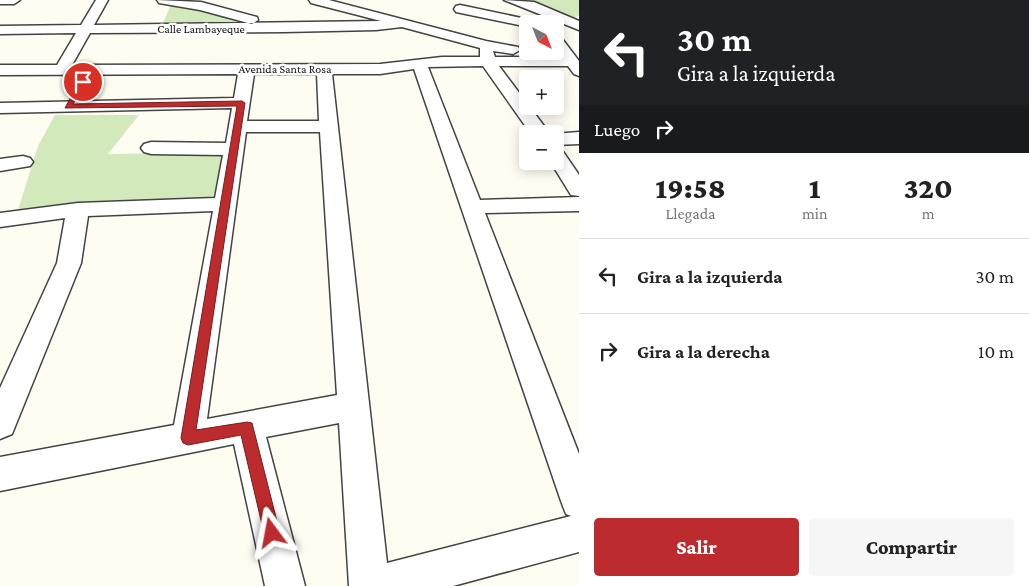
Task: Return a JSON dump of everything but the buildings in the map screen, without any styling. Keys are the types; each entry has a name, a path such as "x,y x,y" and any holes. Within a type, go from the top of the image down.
{"street":[{"path":"0,0 14,0"},
{"path":"62,70 102,0"},
{"path":"163,0 201,6 284,28"},
{"path":"315,0 402,23 486,54 519,54"},
{"path":"510,0 577,23"},
{"path":"366,13 382,4"},
{"path":"533,7 538,15"},
{"path":"460,9 519,21"},
{"name":"Calle Lambayeque","path":"0,30 284,28 376,26 402,23"},
{"path":"564,53 579,46"},
{"path":"486,54 535,125"},
{"name":"Avenida Santa Rosa","path":"0,70 380,69 420,65 486,54 519,54"},
{"path":"420,65 579,501"},
{"path":"188,438 227,204 247,68"},
{"path":"324,69 336,228 354,406 369,586"},
{"path":"75,94 90,70"},
{"path":"0,108 75,94 238,126 329,126"},
{"path":"151,148 238,126"},
{"path":"564,139 579,138"},
{"path":"0,165 23,162"},
{"path":"564,168 579,190"},
{"path":"0,220 78,210 227,204"},
{"path":"471,207 579,204"},
{"path":"0,424 69,263 78,210"},
{"path":"0,474 354,406"},
{"path":"247,428 285,586"},
{"path":"378,586 579,533"}],"green space":[{"path":"520,0 579,0 579,15 573,20 564,15"},
{"path":"171,4 194,7 249,23 162,26"},
{"path":"55,115 139,115 108,154 229,152 223,199 17,213 38,146"}],"route":[{"path":"83,82 68,106 242,103 188,438 247,428 272,533"}]}
